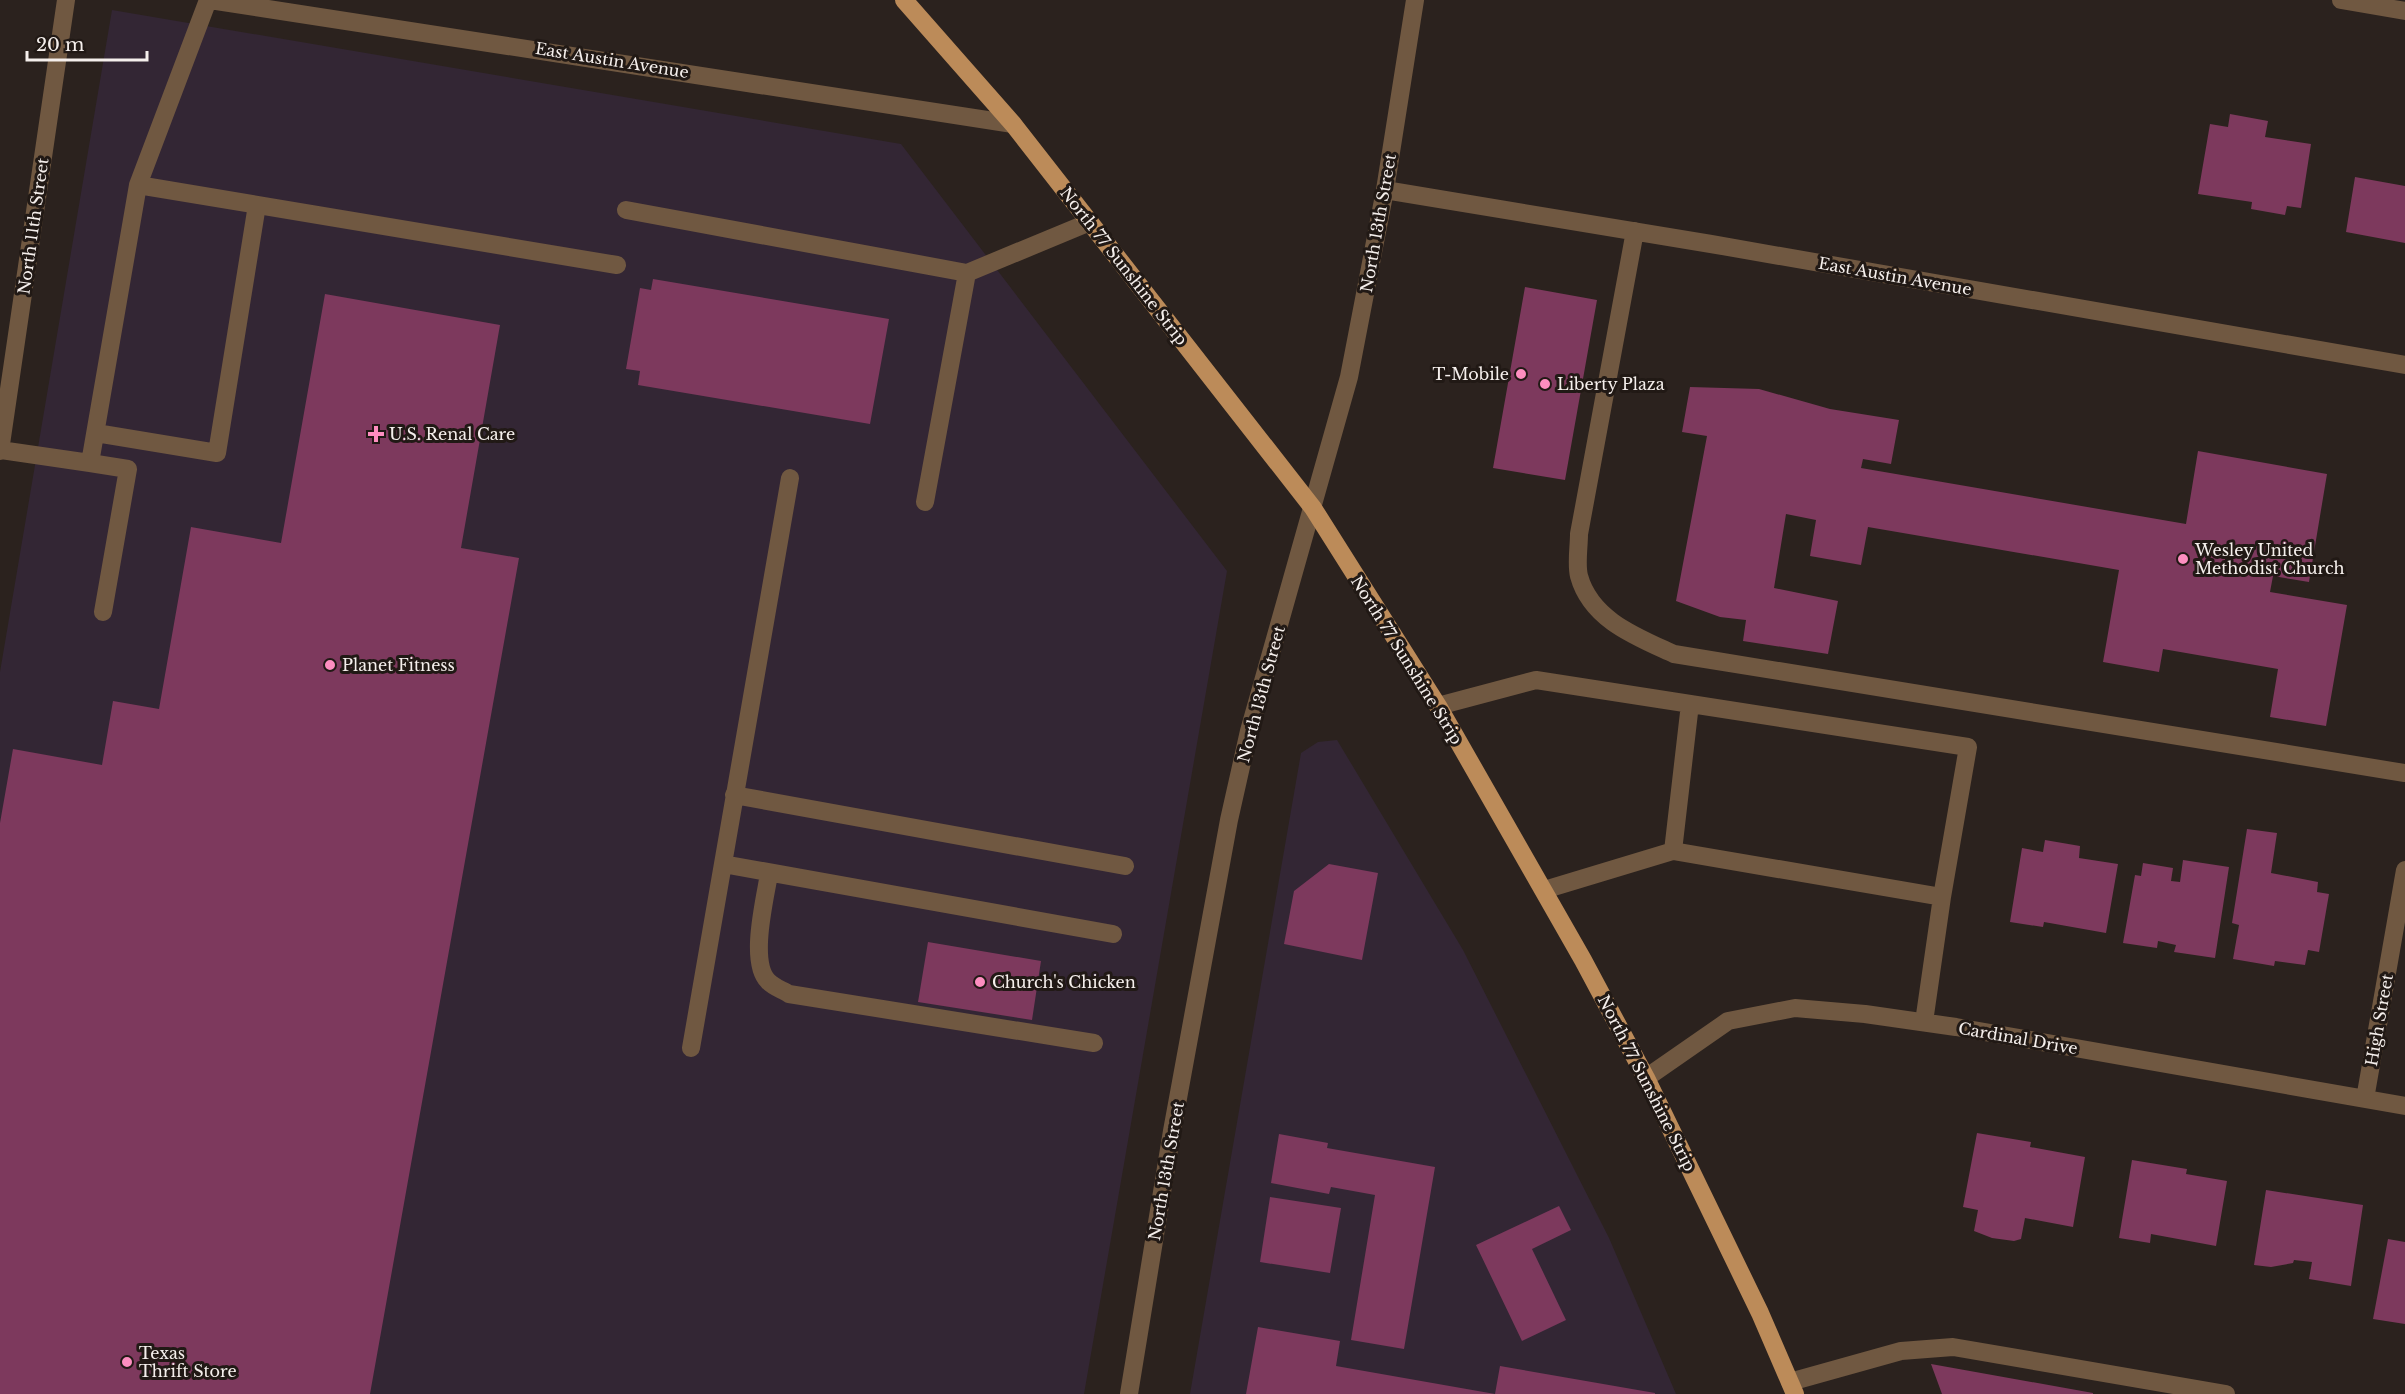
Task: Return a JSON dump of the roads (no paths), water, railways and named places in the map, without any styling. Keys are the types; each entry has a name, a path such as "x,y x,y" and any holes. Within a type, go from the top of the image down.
{"main road":[{"name":"North 77 Sunshine Strip","path":"904,0 1013,124 1314,508 1438,706 1544,890 1646,1078 1760,1312 1792,1388"}],"street":[{"name":"North 11th Street","path":"0,451 66,0"},
{"path":"90,463 138,185 209,0"},
{"name":"East Austin Avenue","path":"209,0 1013,124"},
{"name":"North 13th Street","path":"1130,1394 1172,1131 1229,820 1258,697 1314,508 1349,377 1385,190 1415,0"},
{"path":"2341,0 2405,11"},
{"path":"138,185 617,265"},
{"name":"East Austin Avenue","path":"1385,190 1635,231 2405,365"},
{"path":"96,434 217,453 257,205"},
{"path":"626,210 967,273 1090,222"},
{"path":"1635,231 1579,534 1579,575 1592,604 1623,630 1674,654 2405,773"},
{"path":"925,502 967,273"},
{"path":"0,451 128,469 103,612"},
{"path":"691,1047 790,478"},
{"path":"1438,706 1536,680 1968,747 1942,897 1924,1022"},
{"path":"1673,851 1690,704"},
{"path":"734,795 1125,866"},
{"path":"1544,890 1673,851 1942,897"},
{"path":"723,864 1113,934"},
{"name":"High Street","path":"2366,1099 2405,870"},
{"path":"769,874 758,947 760,963 768,981 789,994 1094,1043"},
{"name":"Cardinal Drive","path":"1646,1078 1728,1021 1795,1008 1924,1022 2405,1106"},
{"path":"1792,1388 1900,1351 1953,1347 2226,1394"}],"place":[{"name":"T-Mobile","path":"1521,374"},
{"name":"Liberty Plaza","path":"1545,384"},
{"name":"U.S. Renal Care","path":"376,434"},
{"name":"Wesley United Methodist Church","path":"2183,559"},
{"name":"Planet Fitness","path":"330,665"},
{"name":"Church's Chicken","path":"980,982"},
{"name":"Texas Thrift Store","path":"127,1362"}]}
